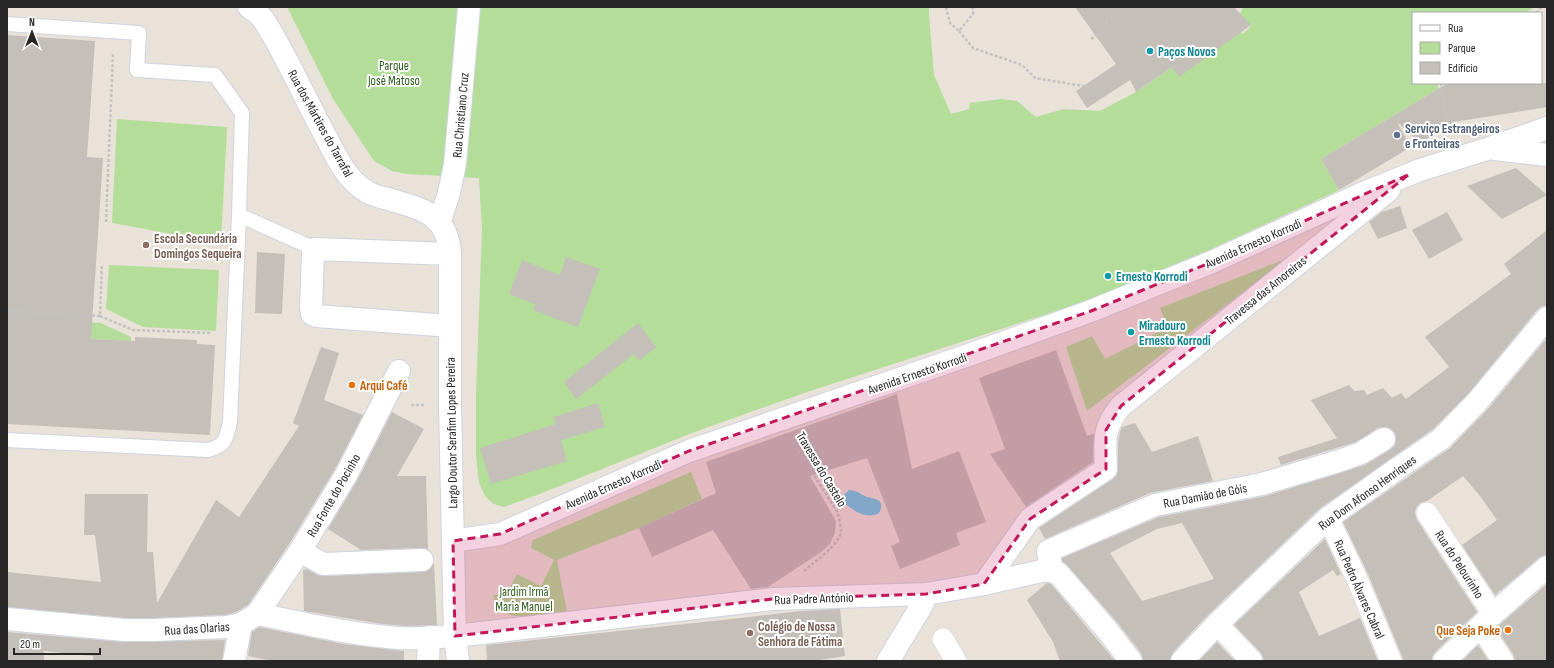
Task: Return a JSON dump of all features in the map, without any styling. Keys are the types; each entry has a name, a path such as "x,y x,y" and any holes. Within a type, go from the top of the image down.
{"street":[{"name":"Rua dos Mártires do Tarrafal","path":"249,7 257,12 264,20 310,108 348,174 364,191 410,205 440,221"},
{"name":"Rua Christiano Cruz","path":"440,221 449,193 455,164 469,7"},
{"name":"Avenida Ernesto Korrodi","path":"453,541 500,534 689,451 963,357 1091,311 1212,262 1361,194 1420,170 1547,128"},
{"path":"1490,148 1547,155"},
{"name":"Travessa das Amoreiras","path":"984,584 1030,519 1106,469 1106,430 1111,418 1121,406 1408,175"},
{"name":"Largo Doutor Serafim Lopes Pereira","path":"440,221 450,243 453,541"},
{"path":"450,254 315,249 313,254 311,308 312,314 316,316 450,326"},
{"name":"Rua Dom Afonso Henriques","path":"1182,661 1217,624 1328,518 1441,439 1477,402 1547,318"},
{"name":"Rua Fonte do Pocinho","path":"249,619 300,552 346,475 399,371"},
{"name":"Rua Damião de Góis","path":"1052,571 1048,551 1155,505 1262,484 1340,461 1361,453 1384,439"},
{"name":"Rua do Pelourinho","path":"1427,513 1487,621 1503,661"},
{"name":"Rua Pedro Álvares Cabral","path":"1328,518 1357,579 1391,661"},
{"path":"453,541 455,636 458,661"},
{"path":"300,552 323,564 422,560"},
{"path":"1444,661 1547,567"},
{"name":"Rua Padre António","path":"455,636 773,599 926,594 984,584 1046,570 1052,571"},
{"path":"1052,571 1058,573 1107,630 1131,661"},
{"path":"888,661 922,605 926,594"},
{"name":"Rua das Olarias","path":"7,619 124,630 155,630 227,628 249,619 370,636 401,638 455,636"},
{"path":"234,661 249,619"},
{"path":"1217,624 1252,661"},
{"path":"428,661 429,637"},
{"path":"943,639 956,661"}],"lane":[{"path":"7,24 139,32 137,70 215,75 242,113 230,422 224,443 216,448 208,450 7,440"},
{"path":"239,215 315,249"}],"path":[{"path":"946,7 950,24 959,31 973,48 1022,65 1035,78 1101,90"},
{"path":"959,31 973,14 973,7"},
{"path":"1091,39 1108,26 1105,21 1124,7"},
{"path":"106,222 113,54"},
{"path":"1441,84 1448,130 1464,126"},
{"path":"100,316 102,264"},
{"path":"7,311 100,316 133,330 234,334"},
{"name":"Travessa do Castelo","path":"773,599 829,549 837,541 841,532 838,513 779,420"}],"highlighted area":[{"path":"1408,175 1121,406 1106,430 1106,469 1030,519 984,584 926,594 773,599 455,636 453,541 500,534 689,451 1091,311 1212,262"}],"green space":[{"name":"Parque José Matoso","path":"287,7 929,7 934,75 951,114 969,109 970,103 1001,99 1017,101 1036,117 1064,109 1100,111 1136,92 1172,67 1179,76 1230,22 1243,34 1251,26 1240,14 1243,7 1534,7 1527,12 1412,12 1412,84 1438,84 1438,89 1321,159 1339,190 1209,250 1084,302 807,392 692,433 504,507 494,504 485,496 479,483 476,456 476,396 482,230 479,178 407,174 392,171 374,161 333,99"},
{"path":"117,119 227,127 221,243 112,223"},
{"path":"1288,258 1087,411 1066,347 1092,336 1105,359 1168,327 1160,308"},
{"path":"109,265 219,270 216,331 143,327 106,309"},
{"path":"7,317 101,323 131,337 131,341 7,335"},
{"name":"Jardim Irmã Maria Manuel","path":"691,472 702,499 639,528 557,560 568,617 513,616 503,611 498,606 493,595 506,594 517,574 541,586 554,560 531,548 533,540"}],"water":[{"path":"849,490 879,501 881,503 881,509 879,513 870,516 861,514 844,503 844,495"}],"building":[{"name":"Paços Novos","path":"1075,7 1234,7 1251,25 1179,77 1172,67 1136,92 1130,80 1087,108 1076,91 1116,64"},
{"path":"7,35 95,41 87,157 103,158 91,339 135,341 135,337 197,340 197,344 215,345 210,435 7,424"},
{"path":"1547,83 1547,107 1454,122 1420,143 1397,122 1411,147 1339,190 1321,159 1446,84"},
{"path":"1516,168 1547,195 1502,219 1467,186"},
{"path":"1400,206 1407,228 1378,239 1369,222 1382,212"},
{"path":"1447,212 1463,240 1429,259 1412,230"},
{"path":"1547,230 1547,306 1542,306 1537,310 1468,394 1433,429 1319,509 1208,615 1173,652 1170,661 1143,661 1141,653 1117,622 1063,562 1062,558 1159,517 1266,496 1365,465 1390,450 1395,445 1395,433 1390,428 1383,427 1378,428 1356,442 1281,465 1278,457 1337,438 1311,400 1349,385 1354,391 1364,390 1367,395 1383,388 1392,398 1401,393 1406,399 1449,367 1425,337 1511,274 1504,264","holes":["1182,523 1214,579 1142,601 1110,553 1157,529"]},
{"path":"257,252 285,254 282,314 255,313"},
{"path":"566,257 600,269 578,327 533,310 535,304 509,294 522,260 560,275"},
{"path":"638,323 656,347 639,361 634,354 576,399 564,382"},
{"path":"1547,338 1547,555 1539,558 1495,595 1462,545 1497,520 1480,496 1463,476 1427,501 1420,503 1416,508 1415,513 1417,520 1477,612 1435,652 1432,657 1432,661 1403,661 1368,574 1343,522 1450,448 1487,410"},
{"path":"321,347 339,353 324,400 363,415 335,469 289,544 248,605 236,612 225,615 155,618 125,618 7,607 7,572 101,582 95,535 84,535 85,494 148,494 147,552 153,552 157,603 216,500 239,517 299,426 293,423"},
{"path":"1056,350 1087,436 1094,434 1093,462 1026,507 990,454 1005,449 979,378"},
{"path":"897,394 912,469 959,451 986,522 956,533 960,545 900,569 891,546 900,542 867,458 810,476 836,521 835,533 830,544 821,552 768,587 751,589 713,530 652,557 639,528 716,493 706,462"},
{"path":"598,403 605,427 561,440 567,461 491,484 480,448 556,424 554,417"},
{"path":"392,412 424,429 397,476 426,476 428,549 361,550 328,529 357,481"},
{"path":"1135,423 1152,452 1198,436 1213,481 1150,493 1045,539 1039,528 1117,475 1118,443 1120,432 1122,427"},
{"path":"1325,539 1341,574 1337,576 1333,570 1299,592 1319,636 1360,618 1378,661 1264,661 1261,653 1234,625"},
{"path":"434,563 437,625 406,626 382,624 304,611 303,570 307,569 317,575 324,576 422,572 429,570"},
{"path":"1047,583 1051,584 1115,661 1060,661 1053,642 1027,600"},
{"path":"1547,584 1547,661 1515,661 1513,654 1496,628"},
{"name":"Colégio de Nossa Senhora de Fátima","path":"840,609 845,656 814,661 487,661 486,645 800,611"},
{"path":"259,627 343,644 404,651 404,661 272,661 248,656 252,632"},
{"path":"7,632 124,642 225,640 222,661 93,661 93,656 44,651 44,661 7,661"},
{"path":"1217,642 1235,661 1199,661"},
{"path":"1478,645 1489,661 1462,661"}],"place":[{"name":"Paços Novos","path":"1150,51"},
{"name":"Serviço Estrangeiros e Fronteiras","path":"1397,135"},
{"name":"Escola Secundária Domingos Sequeira","path":"146,245"},
{"name":"Ernesto Korrodi","path":"1108,276"},
{"name":"Miradouro Ernesto Korrodi","path":"1131,332"},
{"name":"Arqui Café","path":"352,385"},
{"name":"Que Seja Poke","path":"1508,630"},
{"name":"Colégio de Nossa Senhora de Fátima","path":"750,633"}]}
